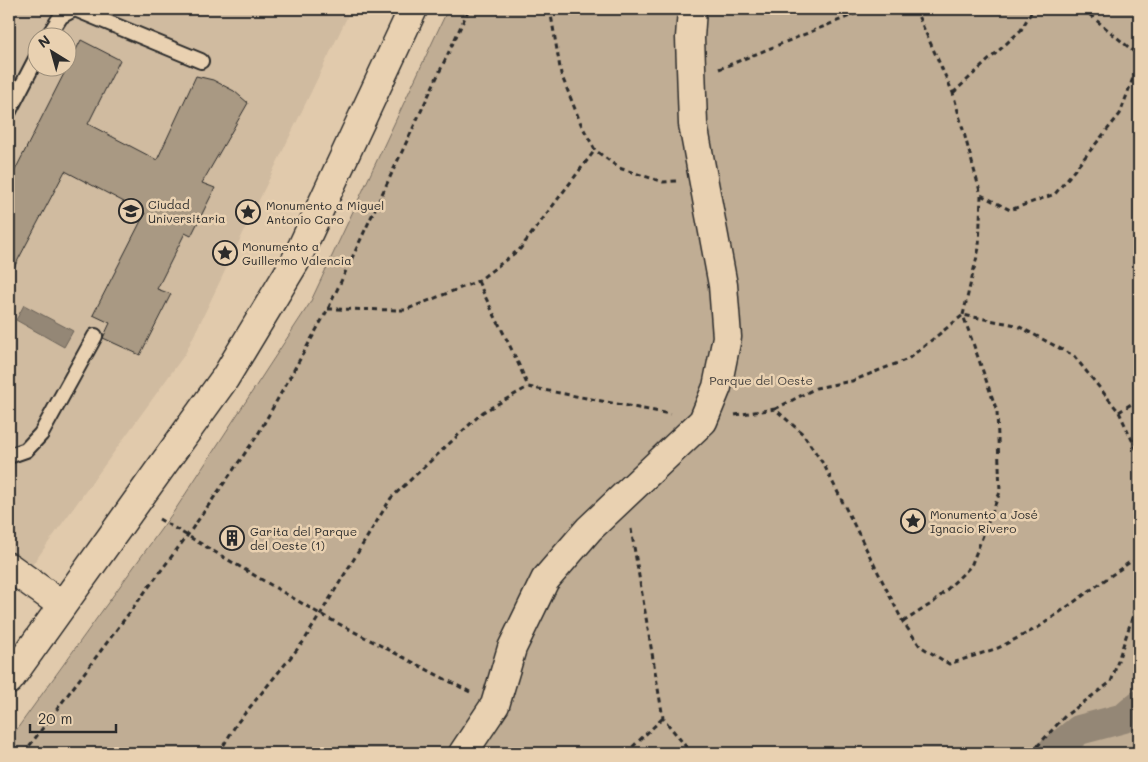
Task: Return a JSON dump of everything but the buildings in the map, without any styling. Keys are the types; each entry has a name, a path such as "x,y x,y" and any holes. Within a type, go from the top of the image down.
{"street":[{"path":"9,680 225,378 295,262 413,9"},
{"path":"463,753 495,705 512,648 545,580 589,529 703,421 717,388 728,337 723,285 693,124 690,38 692,9"},
{"path":"9,567 62,605"}],"lane":[{"path":"53,28 61,16 75,9 200,61"},
{"path":"9,111 28,74"},
{"path":"9,456 26,450 41,434 95,336"}],"path":[{"path":"24,753 188,536 257,436 328,309 469,9"},
{"path":"550,9 562,74 581,124 595,150 619,168 663,182 703,179"},
{"path":"691,80 866,9"},
{"path":"903,622 934,602 971,566 1000,492 998,411 962,315 980,248 981,195 953,93 915,9"},
{"path":"953,93 1021,30 1033,9"},
{"path":"1083,9 1139,56"},
{"path":"981,195 1010,210 1055,194 1120,114 1139,62"},
{"path":"328,309 405,310 478,281 520,249 595,150"},
{"path":"478,281 496,320 519,362 528,387"},
{"path":"219,753 237,723 304,642 391,498 483,412 528,387 703,421 775,409 816,388 852,381 908,359 962,315 1016,325 1074,356 1119,412 1139,455"},
{"path":"1119,412 1139,399"},
{"path":"775,409 803,434 824,465 903,622 920,646 949,664 998,648 1039,627 1130,562 1139,560"},
{"path":"626,494 663,718 691,753"},
{"path":"135,505 320,614 495,705"},
{"path":"1030,753 1065,716 1110,682 1139,597"},
{"path":"626,753 663,718"}],"shaded area":[{"name":"Ciudad Universitaria","path":"9,9 351,9 185,354 9,597"},
{"path":"24,305 73,331 64,347 16,320"}],"green space":[{"name":"Parque del Oeste","path":"448,9 1139,9 1139,753 9,753 9,740 177,507 310,303"}],"waterway":[{"path":"1050,753 1079,730 1124,718 1139,705"}],"place":[{"name":"Ciudad Universitaria","path":"131,211"},
{"name":"Monumento a Miguel Antonio Caro","path":"248,212"},
{"name":"Monumento a Guillermo Valencia","path":"225,253"},
{"name":"Monumento a José Ignacio Rivero","path":"913,521"},
{"name":"Garita del Parque del Oeste (1)","path":"232,538"}]}
